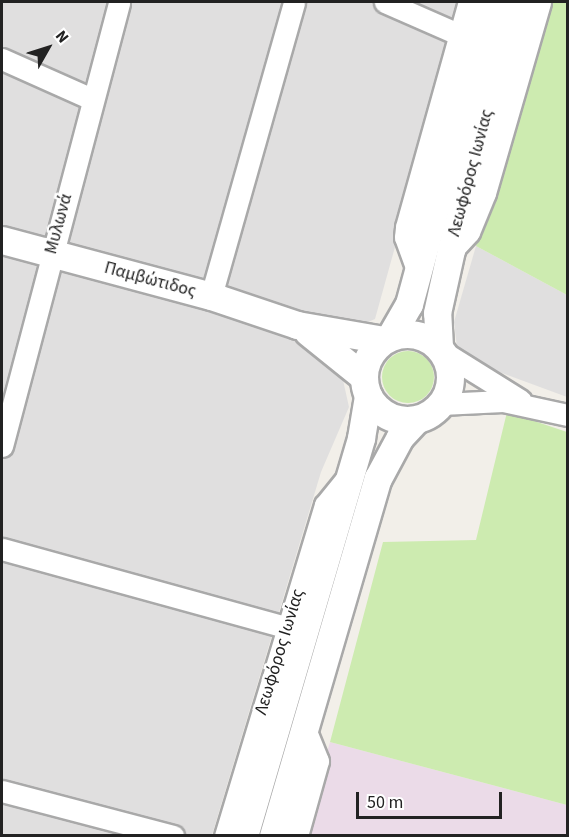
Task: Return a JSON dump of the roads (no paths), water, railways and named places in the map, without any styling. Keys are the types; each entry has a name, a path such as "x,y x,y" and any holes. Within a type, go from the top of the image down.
{"street":[{"name":"Μυλωνά","path":"2,446 119,2"},
{"path":"211,296 294,2"},
{"path":"385,2 460,35"},
{"path":"417,270 405,237 406,227 469,2"},
{"name":"Λεωφόρος Ιωνίας","path":"387,338 404,316 491,2"},
{"name":"Λεωφόρος Ιωνίας","path":"441,349 437,313 451,250 517,2"},
{"path":"451,250 469,232 485,193 540,2"},
{"path":"2,59 92,99"},
{"name":"Παμβώτιδος","path":"2,240 211,296 297,325 387,338"},
{"name":"Παμβώτιδος","path":"297,325 326,344 366,386"},
{"path":"416,420 388,416 366,386 369,356 387,338 416,334 441,349 477,376 534,406"},
{"path":"441,349 451,379 441,404"},
{"name":"Λεωφόρος Ιωνίας","path":"244,836 350,475 366,386"},
{"path":"273,836 378,478 400,437 416,420 441,404 469,400 534,406 567,415"},
{"name":"Λεωφόρος Ιωνίας","path":"225,836 325,505 350,475"},
{"path":"2,549 288,628"},
{"path":"297,836 318,761 304,726"},
{"path":"2,791 173,836"}]}
